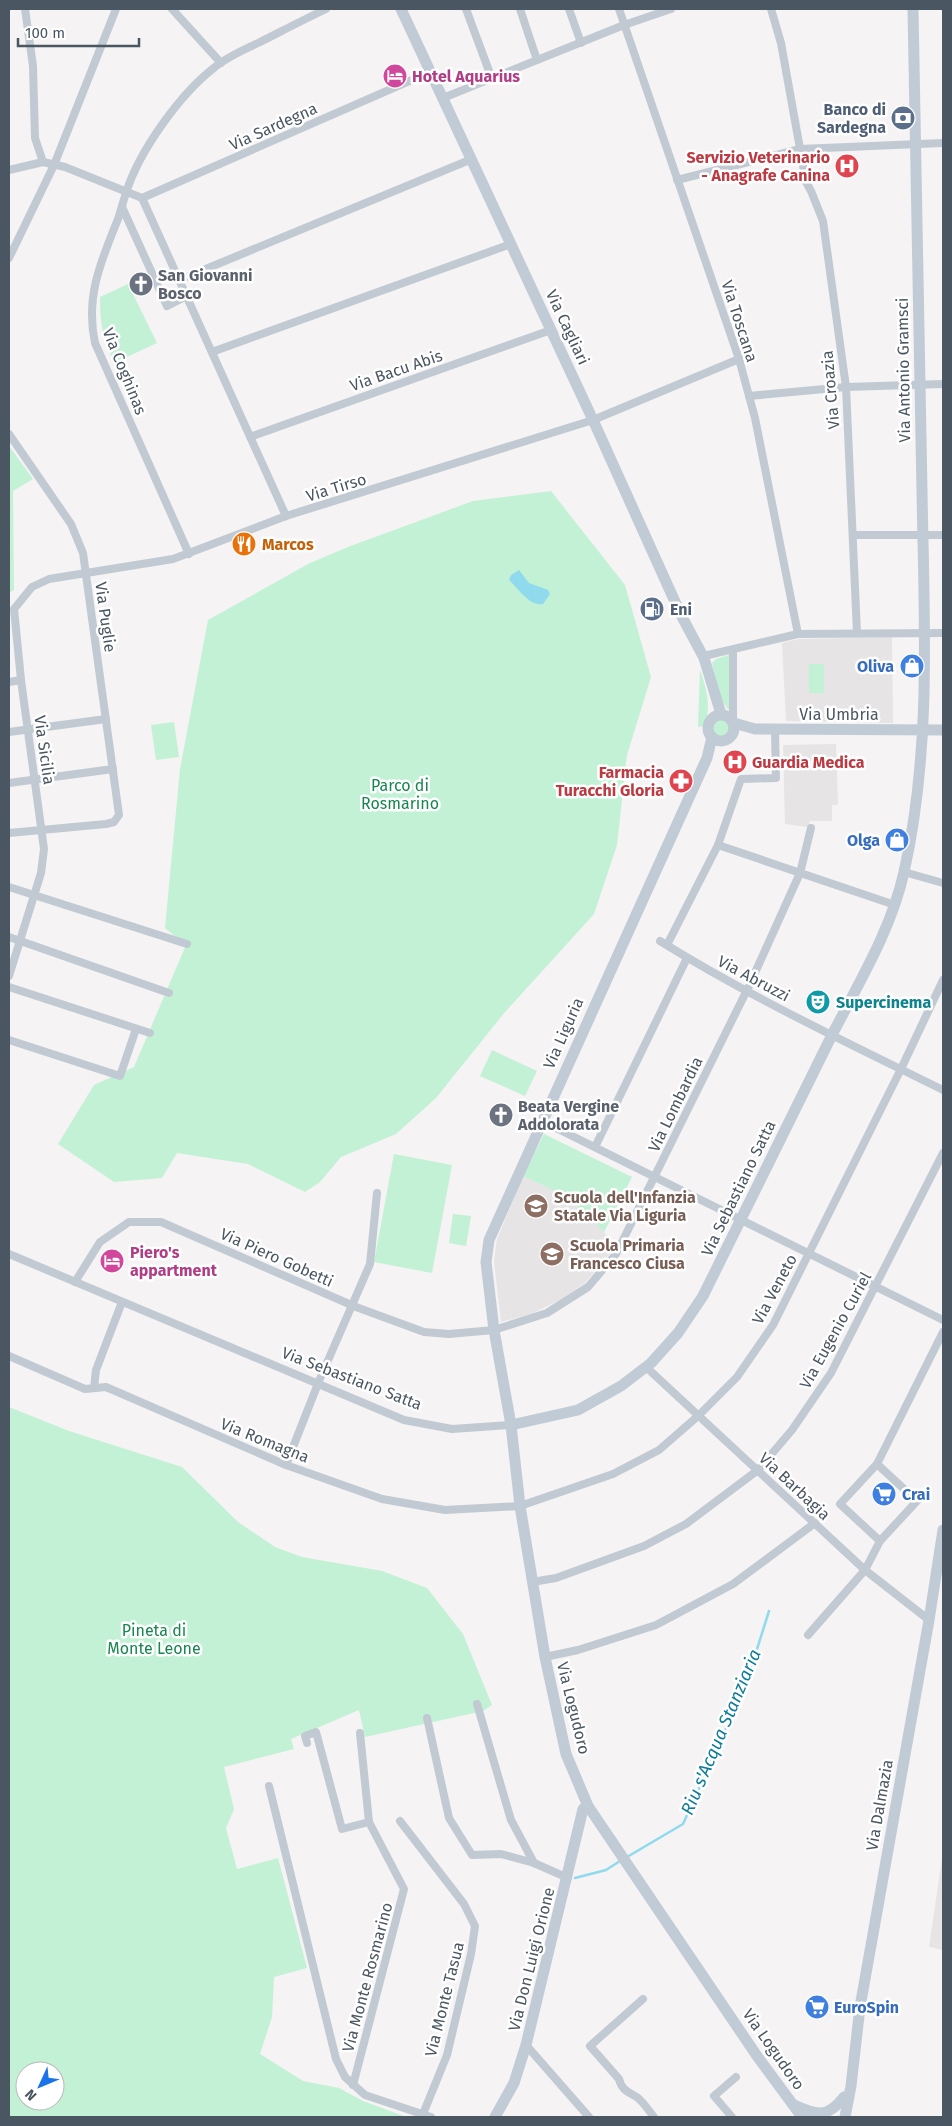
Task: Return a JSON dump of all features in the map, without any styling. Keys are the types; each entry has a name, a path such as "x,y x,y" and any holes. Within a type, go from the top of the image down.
{"street":[{"path":"25,9 33,66 35,138 43,162"},
{"path":"9,258 54,165 116,9"},
{"path":"172,9 221,63"},
{"name":"Via Coghinas","path":"189,554 95,343 92,330 92,304 96,273 126,193 150,142 164,122 194,87 221,63 326,9"},
{"name":"Via Cagliari","path":"401,9 594,420 681,616 704,658 716,717"},
{"path":"466,9 492,79"},
{"path":"520,9 537,60"},
{"path":"569,9 581,42"},
{"name":"Via Toscana","path":"619,9 739,359 749,396 798,634"},
{"path":"443,98 624,25 671,9"},
{"name":"Via Croazia","path":"771,9 781,43 806,182 823,221 846,388 857,633"},
{"name":"Via Antonio Gramsci","path":"913,9 924,633 923,730"},
{"name":"Via Sardegna","path":"142,198 430,72"},
{"path":"677,180 800,149 943,144"},
{"path":"179,280 472,159"},
{"path":"9,170 43,162 142,198 286,516"},
{"path":"122,207 167,306 187,296"},
{"path":"212,352 512,244"},
{"name":"Via Bacu Abis","path":"250,437 551,330"},
{"name":"Via Tirso","path":"86,573 173,559 189,554 286,516 594,420 739,359"},
{"path":"749,396 846,388 943,384"},
{"name":"Via Puglie","path":"9,434 71,524 83,554 119,815 114,822 106,824 42,830"},
{"path":"853,535 943,535"},
{"name":"Via Sicilia","path":"9,976 41,873 44,849 11,610 32,587 49,579 86,573"},
{"path":"704,658 708,655 798,634 943,633"},
{"path":"733,650 734,722 734,732 721,739 708,729 716,717 729,717 734,722"},
{"path":"9,682 21,680"},
{"path":"9,732 106,719"},
{"name":"Via Umbria","path":"734,722 755,729 775,730 943,730"},
{"name":"Via Umbria","path":"721,739 755,729"},
{"path":"775,730 776,778 741,779 718,845 895,905"},
{"name":"Via Sebastiano Satta","path":"9,1254 404,1420 452,1429 511,1425 578,1410 621,1386 646,1367 678,1333 703,1296 832,1035 866,972 895,905 904,872 915,804 923,730"},
{"name":"Via Liguria","path":"494,1330 486,1262 489,1240 707,758 721,739"},
{"path":"9,783 113,769"},
{"name":"Via Lombardia","path":"494,1330 547,1313 588,1287 616,1254 747,990 800,873 811,828"},
{"path":"9,833 42,830"},
{"name":"Via Abruzzi","path":"718,845 663,943 687,958 832,1035 943,1090"},
{"path":"904,872 943,884"},
{"path":"9,887 187,944"},
{"path":"9,938 169,993"},
{"path":"595,1147 687,958"},
{"name":"Via Veneto","path":"520,1506 614,1474 658,1450 698,1416 737,1377 773,1325 901,1069 943,980"},
{"path":"9,987 150,1033"},
{"path":"9,1040 120,1076 136,1029"},
{"path":"542,1121 943,1320"},
{"name":"Via Eugenio Curiel","path":"532,1582 556,1578 644,1546 686,1524 758,1470 792,1430 831,1373 943,1153"},
{"path":"286,1465 351,1305 370,1264 377,1193"},
{"name":"Via Piero Gobetti","path":"75,1282 100,1242 130,1222 161,1222 351,1305 424,1332 450,1334 494,1330"},
{"path":"94,1388 96,1370 122,1302"},
{"name":"Via Logudoro","path":"494,1330 511,1425 520,1506 544,1658 566,1754 588,1806 757,2056 802,2117"},
{"path":"880,1541 840,1504 877,1464 943,1332"},
{"name":"Via Romagna","path":"9,1356 85,1389 106,1387 286,1465 391,1501 445,1510 520,1506"},
{"name":"Via Barbagia","path":"646,1367 865,1570 929,1620"},
{"path":"808,1635 865,1570 880,1541 917,1501 877,1464"},
{"path":"544,1658 578,1650 656,1625 733,1584 815,1523"},
{"name":"Via Dalmazia","path":"845,2117 851,2086 860,2007 869,1965 900,1775 929,1620 939,1584 943,1530"},
{"path":"477,1704 510,1820 534,1862"},
{"path":"427,1718 448,1818 472,1855 501,1854 534,1862 568,1878"},
{"path":"307,1743 305,1736 316,1732 342,1829 369,1822"},
{"name":"Via Monte Rosmarino","path":"352,2085 404,1889 369,1822 360,1733"},
{"path":"269,1786 336,2059 352,2085 365,2095 431,2117"},
{"name":"Via Don Luigi Orione","path":"495,2117 514,2083 526,2045 584,1809 588,1806"},
{"name":"Via Monte Tasua","path":"400,1821 464,1904 475,1926 471,1954 446,2055 423,2114"},
{"path":"643,1999 590,2046 619,2079 620,2085 628,2094 638,2098 654,2117"},
{"path":"526,2045 589,2117"},
{"path":"732,2117 714,2096 736,2076"},
{"name":"Via Dalmazia","path":"793,2104 816,2114 824,2113 838,2105 851,2086"},
{"name":"Via Dalmazia","path":"836,2117 841,2110 844,2097"}],"shaded area":[{"path":"892,637 893,723 786,721 782,643 799,639"},
{"path":"836,744 838,805 832,805 832,821 810,821 808,827 785,824 783,745"},
{"name":"Scuola Primaria Francesco Ciusa","path":"523,1176 567,1197 604,1232 616,1247 584,1284 560,1300 531,1314 501,1322 494,1261 497,1239"},
{"path":"943,1852 943,1950 929,1947"}],"green space":[{"path":"128,284 157,343 114,363 103,331 100,297"},
{"path":"9,446 33,479 13,491 14,590 9,593"},
{"name":"Parco di Rosmarino","path":"551,491 625,585 651,677 627,755 617,845 594,914 505,1012 436,1098 396,1134 341,1157 320,1182 305,1192 248,1164 177,1153 162,1178 114,1182 58,1144 94,1085 134,1067 186,945 165,928 180,769 208,620 310,563 348,547 473,501"},
{"path":"732,654 730,712 720,698 712,663 716,659"},
{"path":"809,664 824,664 824,693 809,693"},
{"path":"700,670 706,691 708,712 705,726 698,727"},
{"path":"721,718 728,721 731,728 728,735 721,738 714,735 711,728 714,721"},
{"path":"174,722 179,757 156,760 151,725"},
{"path":"492,1050 537,1071 525,1096 480,1076"},
{"path":"544,1134 632,1177 604,1232 567,1197 523,1176"},
{"path":"394,1154 452,1165 432,1273 374,1262"},
{"path":"453,1214 471,1216 466,1246 449,1243"},
{"name":"Pineta di Monte Leone","path":"9,1407 69,1431 182,1467 238,1522 275,1547 302,1557 382,1571 427,1588 463,1634 492,1705 483,1711 365,1737 359,1710 291,1739 294,1749 224,1767 234,1809 226,1828 237,1869 278,1858 307,1968 274,1977 272,2017 260,2054 303,2081 339,2088 363,2101 406,2117 9,2117"}],"water":[{"path":"519,570 529,583 548,590 550,594 543,604 533,603 509,580 511,575"}],"waterway":[{"name":"Riu s'Acqua Stanziaria","path":"627,1857 683,1824 746,1684 769,1611"},
{"name":"Riu s'Acqua Stanziaria","path":"575,1878 606,1870 620,1861"}],"place":[{"name":"Hotel Aquarius","path":"395,76"},
{"name":"Banco di Sardegna","path":"903,118"},
{"name":"Servizio Veterinario - Anagrafe Canina","path":"847,166"},
{"name":"San Giovanni Bosco","path":"141,284"},
{"name":"Marcos","path":"244,544"},
{"name":"Eni","path":"652,609"},
{"name":"Oliva","path":"912,666"},
{"name":"Guardia Medica","path":"735,762"},
{"name":"Farmacia Turacchi Gloria","path":"681,781"},
{"name":"Olga","path":"897,840"},
{"name":"Supercinema","path":"818,1002"},
{"name":"Beata Vergine Addolorata","path":"501,1115"},
{"name":"Scuola dell'Infanzia Statale Via Liguria","path":"536,1206"},
{"name":"Scuola Primaria Francesco Ciusa","path":"552,1254"},
{"name":"Piero's appartment","path":"112,1261"},
{"name":"Crai","path":"884,1494"},
{"name":"EuroSpin","path":"817,2007"}]}
